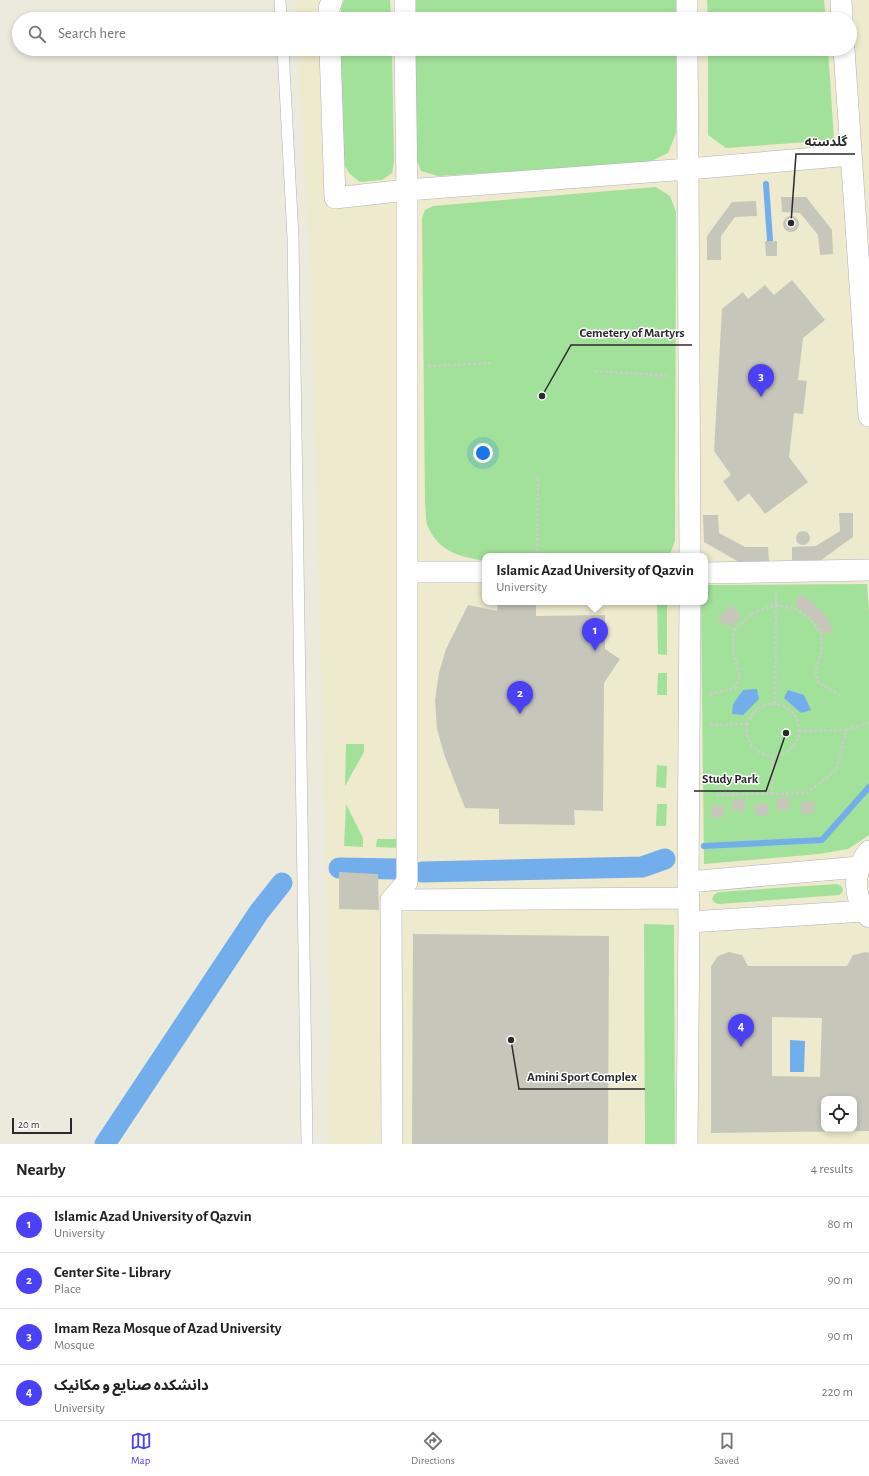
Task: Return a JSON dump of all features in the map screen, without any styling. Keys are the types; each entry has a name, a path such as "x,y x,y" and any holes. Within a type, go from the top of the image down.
{"street":[{"path":"329,12 332,0"},
{"path":"405,0 405,12"},
{"path":"687,0 687,12"},
{"path":"841,0 842,12"},
{"path":"330,56 335,198 407,190 851,155"},
{"path":"392,1144 391,900 407,882 408,367 405,56"},
{"path":"688,56 690,553"},
{"path":"844,56 869,416"},
{"path":"708,573 869,570"},
{"path":"407,572 482,572"},
{"path":"687,1144 690,605"},
{"path":"391,900 689,890 864,859 856,882 858,897 867,914 689,922"}],"lane":[{"path":"280,0 281,12"},
{"path":"283,56 293,238 307,1144"}],"path":[{"path":"408,367 493,363"},
{"path":"595,371 689,377"},
{"path":"537,553 538,475"},
{"path":"775,704 776,572"},
{"path":"710,694 735,688 740,677 733,651 734,630 754,612 776,605 796,608 810,619 821,634 822,649 815,672 819,683 840,695"},
{"path":"766,704 783,706 791,710 796,717 799,726 796,743 791,750 784,754 766,756 752,746 748,739 746,730 747,724 752,714 758,708 766,704"},
{"path":"799,731 846,730 869,723"},
{"path":"689,725 747,724"},
{"path":"716,795 808,792 837,769 846,730"},
{"path":"771,794 773,756"}],"shaded area":[{"path":"295,0 869,0 869,1144 327,1144 330,1024 311,279 298,56 857,56 857,12 296,12"}],"green space":[{"path":"344,0 390,0 391,12 341,12"},
{"path":"415,0 677,0 676,12 415,12"},
{"path":"707,0 824,0 825,12 708,12"},
{"path":"341,56 392,56 394,161 392,173 382,180 360,182 350,174 342,162"},
{"path":"415,56 676,56 676,133 668,153 647,163 438,176 421,171 416,157"},
{"path":"708,56 828,56 834,140 726,148 708,135"},
{"path":"656,187 670,196 676,212 675,541 670,553 482,553 482,560 452,552 438,543 433,536 427,524 425,502 422,218 425,210 433,206"},
{"path":"867,584 869,613 869,835 848,849 819,854 704,864 701,605 708,605 708,585"},
{"path":"657,605 667,605 667,655 658,654"},
{"path":"658,673 667,673 667,695 657,695"},
{"path":"346,744 364,744 364,752 345,786"},
{"path":"657,765 667,766 666,788 656,787"},
{"path":"346,804 363,838 363,847 344,846"},
{"path":"657,804 667,804 666,826 656,826"},
{"path":"377,839 400,839 400,848 376,847"},
{"path":"837,884 843,889 842,893 839,895 719,904 715,903 712,899 718,892"},
{"path":"644,924 674,925 675,1144 645,1144"}],"water":[{"path":"757,689 759,699 743,715 732,714 733,704 743,690"},
{"path":"788,690 804,695 811,710 801,713 784,698"},
{"path":"790,1040 805,1041 804,1072 790,1072"}],"building":[{"path":"781,197 806,197 832,230 833,254 820,255 818,235 800,213 782,212"},
{"path":"756,201 757,216 735,217 721,236 721,260 707,260 707,236 732,202"},
{"path":"788,216 794,216 799,221 797,230 794,232 788,232 783,227 783,221"},
{"path":"765,241 777,241 777,256 766,256"},
{"path":"792,280 825,320 803,338 798,380 807,381 803,414 794,413 789,457 808,482 765,514 749,493 738,502 723,481 731,475 714,451 722,309 743,292 748,299 765,285 774,295"},
{"path":"839,513 853,513 853,537 821,560 792,560 792,547 816,546 840,531"},
{"path":"703,515 718,515 719,533 745,547 768,547 769,561 739,562 704,542"},
{"path":"803,531 808,533 810,538 808,543 803,545 798,543 796,538 798,533"},
{"path":"799,594 811,601 826,616 834,630 824,635 815,622 795,605"},
{"path":"731,604 741,616 732,627 717,620"},
{"path":"468,605 497,611 498,605 536,605 536,616 605,615 605,649 620,659 604,683 603,811 574,810 575,825 499,824 499,809 465,808 445,757 437,729 435,700 439,673 446,649"},
{"path":"789,797 790,809 777,810 777,798"},
{"path":"732,799 745,799 745,811 732,811"},
{"path":"814,801 814,813 801,814 801,802"},
{"path":"755,804 768,804 768,815 755,816"},
{"path":"711,806 724,806 724,817 712,818"},
{"path":"339,872 378,874 379,910 339,909"},
{"path":"413,934 609,936 608,1144 412,1144"},
{"path":"729,952 742,955 748,966 847,966 853,955 866,952 869,953 869,1131 857,1131 857,1096 821,1096 821,1132 711,1133 711,966 718,956","holes":["772,1017 822,1018 820,1077 772,1076"]}],"waterway":[{"path":"766,184 770,240"},
{"path":"704,846 822,840 869,787"},
{"path":"422,872 642,867 665,859"},
{"path":"339,868 397,869"},
{"path":"105,1144 259,912 282,883"}],"place":[{"name":"گلدسته","path":"791,223"},
{"name":"Cemetery of Martyrs","path":"542,396"},
{"name":"Imam Reza Mosque of Azad University","path":"761,397"},
{"name":"Islamic Azad University of Qazvin","path":"595,651"},
{"name":"Center Site - Library","path":"520,714"},
{"name":"Study Park","path":"786,733"},
{"name":"Amini Sport Complex","path":"511,1040"},
{"name":"دانشکده صنایع و مکانیک","path":"741,1047"}]}
